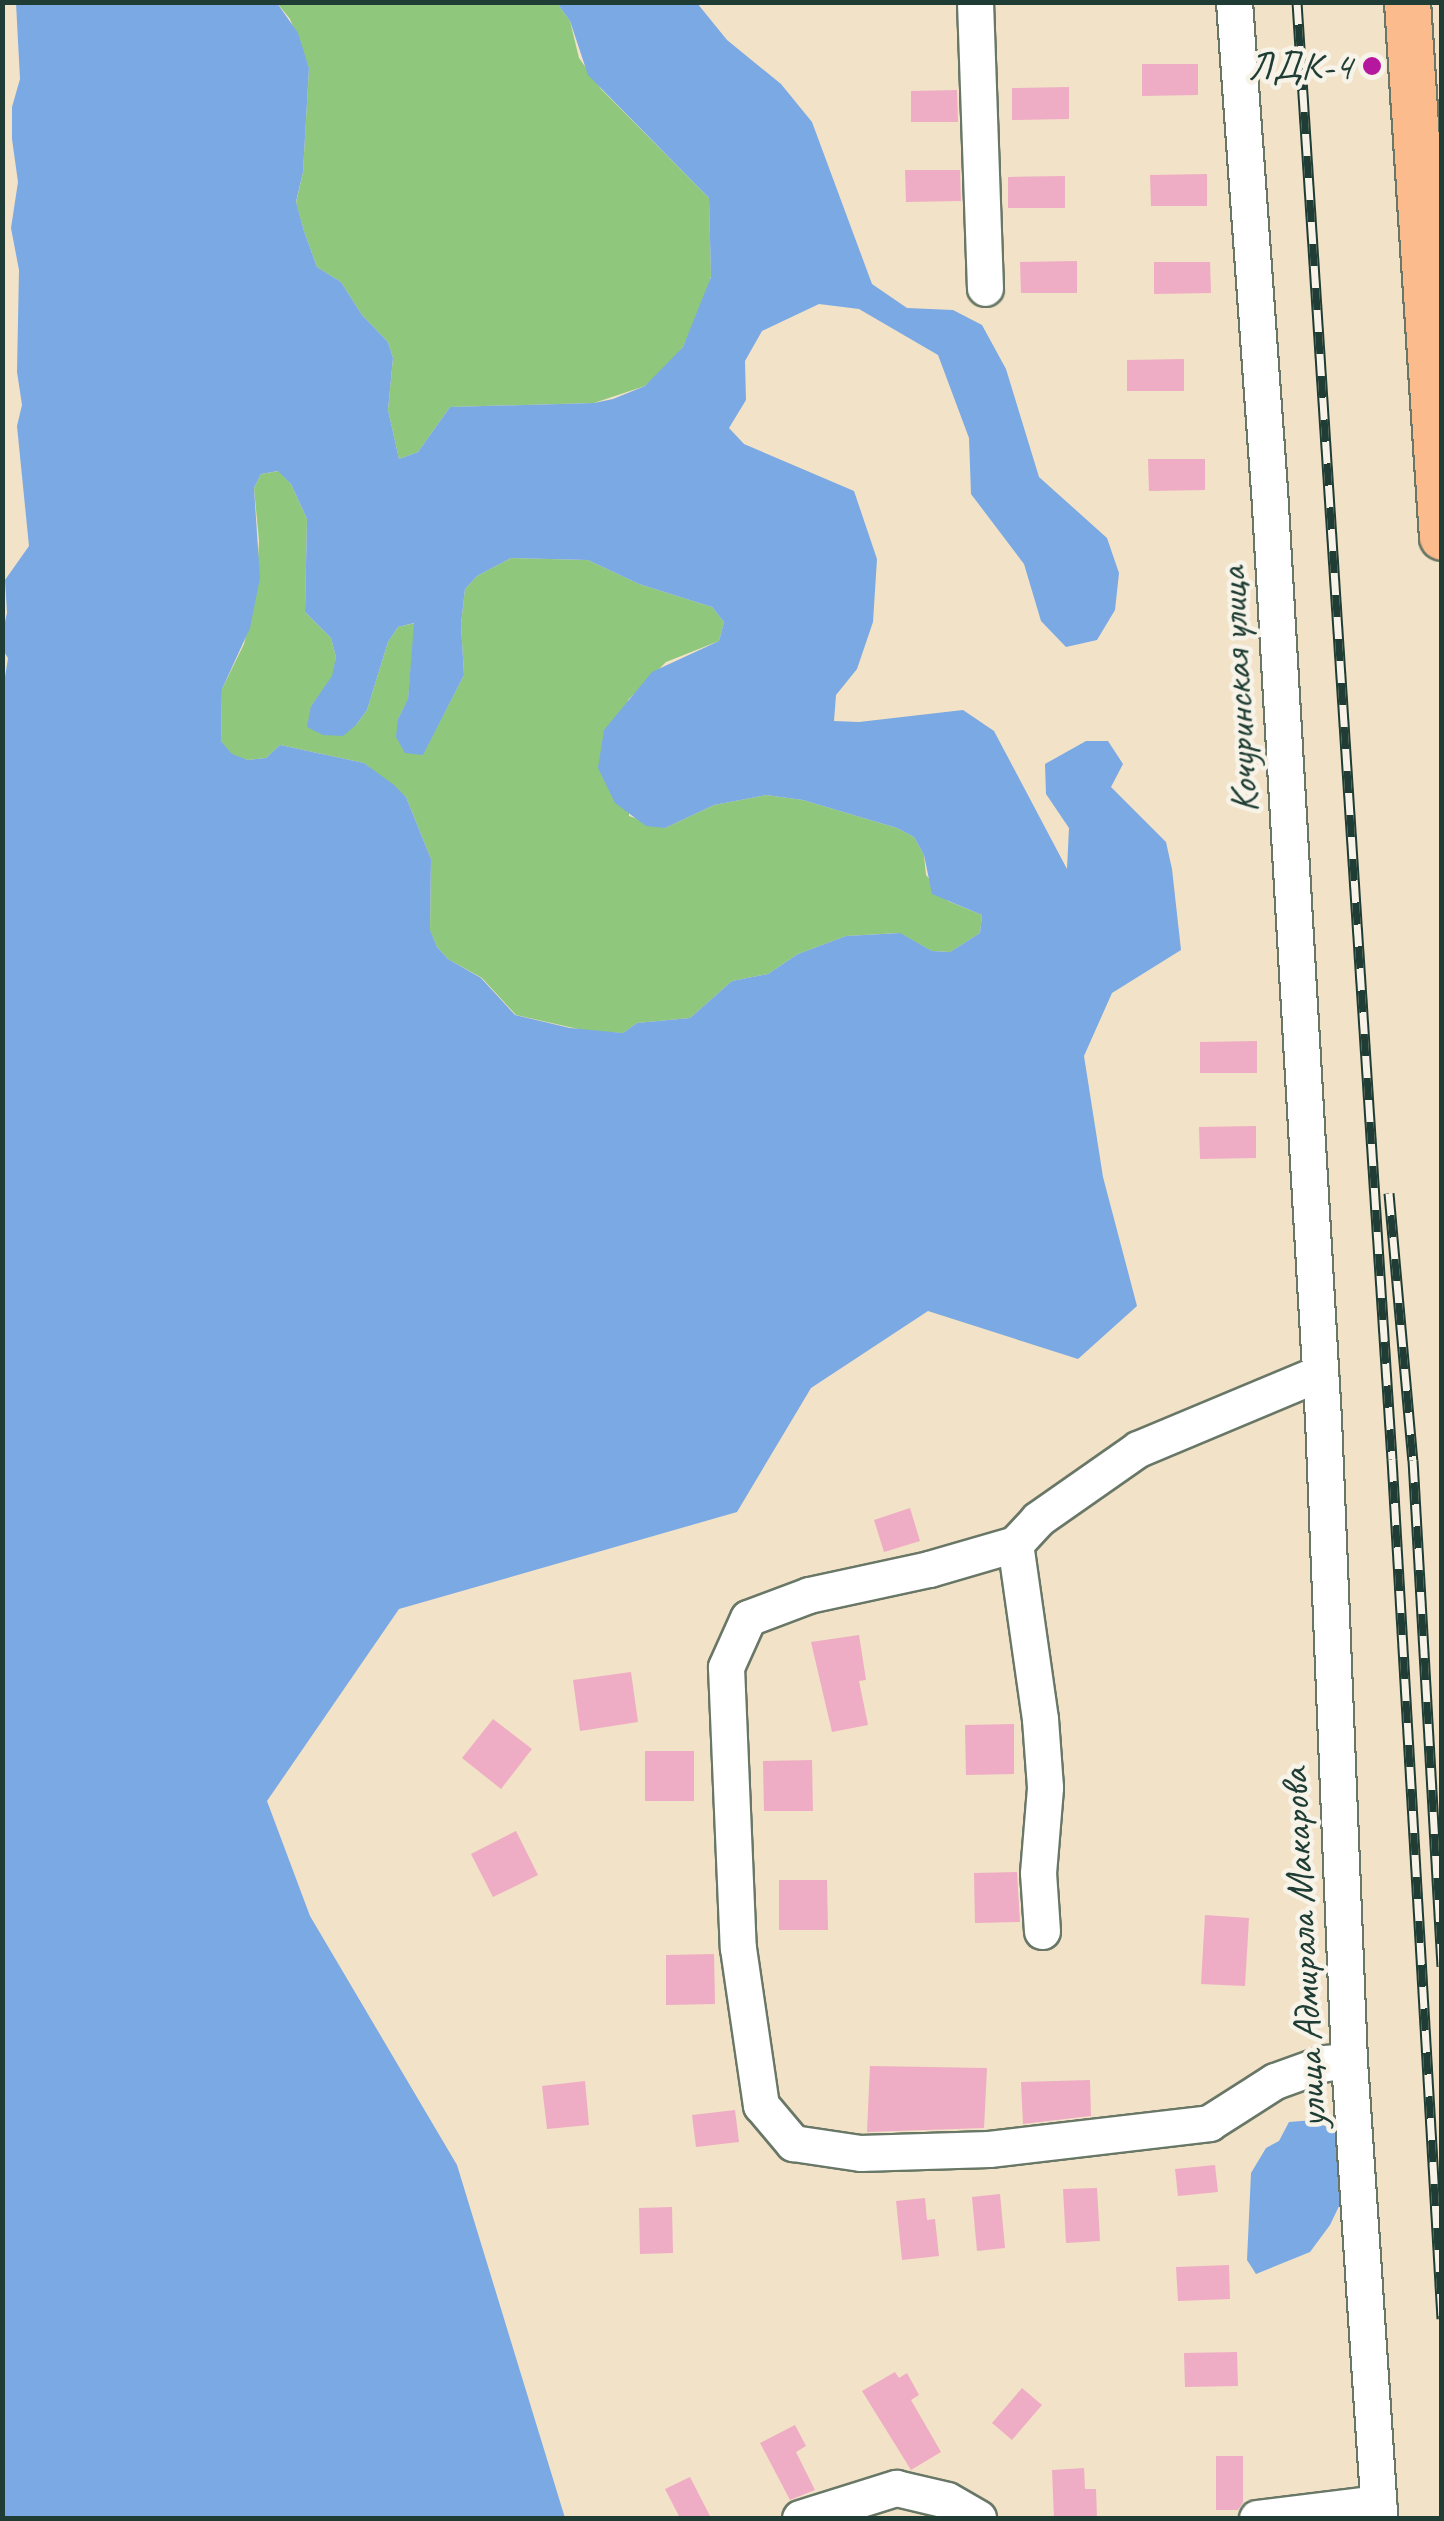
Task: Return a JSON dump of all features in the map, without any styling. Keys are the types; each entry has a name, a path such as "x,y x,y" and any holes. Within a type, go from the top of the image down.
{"main road":[{"path":"1407,2 1439,443 1442,537"}],"street":[{"path":"976,2 986,288"},
{"name":"Кочуринская улица","path":"1234,2 1269,489 1320,1373"},
{"path":"1320,1373 1138,1450 1038,1519 1014,1544 809,1595 748,1618 726,1667 738,1948 762,2105 793,2143 860,2153 989,2149 1209,2123 1275,2081 1325,2063 1349,2060"},
{"name":"улица Адмирала Макарова","path":"1320,1373 1349,2060 1379,2511"},
{"path":"1014,1544 1045,1786 1038,1873 1042,1931"},
{"path":"800,2518 896,2488 948,2500 978,2518"},
{"path":"1257,2518 1379,2511"}],"green space":[{"path":"277,3 557,3 570,21 579,58 601,89 709,198 711,276 706,295 683,347 660,374 645,386 594,403 450,407 418,452 399,459 388,410 393,358 388,342 362,315 341,282 317,267 296,203 303,172 309,68 290,19"},
{"path":"279,471 291,484 307,519 305,612 331,638 336,657 333,676 311,706 356,725 367,710 388,642 398,627 415,623 408,700 398,719 423,754 464,675 461,624 465,589 477,576 511,558 588,560 639,584 712,607 724,622 719,641 666,662 628,700 629,816 665,828 714,805 766,795 803,800 897,828 914,837 924,855 926,875 948,901 982,915 980,933 950,952 932,951 899,933 846,936 798,954 768,974 732,981 690,1018 637,1023 623,1033 587,1031 516,1015 482,978 448,959 437,947 430,931 431,859 406,797 364,763 280,745 266,758 248,760 232,755 221,741 222,689 244,644 256,595 259,541 254,488 261,474"}],"water":[{"path":"16,3 277,3 298,33 309,68 303,172 296,202 317,267 341,282 362,315 388,342 393,358 388,410 399,459 418,452 450,407 594,403 613,399 645,386 683,347 711,277 709,198 588,75 570,21 557,3 697,3 727,40 781,84 812,122 872,284 907,308 953,310 982,325 1006,369 1039,477 1107,538 1119,573 1115,610 1097,640 1066,647 1041,621 1024,564 971,494 969,438 938,355 859,309 819,304 762,331 745,361 746,400 729,428 744,444 854,491 877,559 873,622 857,669 836,695 834,721 859,722 963,710 994,731 1067,869 1069,828 1046,794 1045,764 1086,741 1108,741 1123,764 1111,787 1166,842 1181,950 1112,993 1084,1056 1103,1177 1137,1306 1078,1359 928,1311 811,1388 737,1512 399,1609 267,1801 310,1916 457,2165 565,2518 3,2518 2,696 8,658 2,635 7,613 5,580 29,546 17,426 22,405 17,372 19,270 11,228 18,182 12,139 12,107 20,79","holes":["278,471 291,484 307,519 305,612 331,638 336,657 332,676 311,706 307,727 323,735 343,736 356,725 367,710 388,642 398,627 414,623 408,699 398,719 396,737 405,753 423,755 464,675 461,624 465,589 477,576 511,558 588,560 639,584 712,607 724,622 719,641 652,672 604,730 598,768 615,803 646,826 665,828 714,805 766,795 803,800 897,828 914,837 924,855 932,894 982,915 980,933 950,952 932,951 900,933 846,936 798,954 768,974 732,981 690,1018 637,1023 623,1033 570,1028 515,1015 481,978 448,959 437,947 430,930 431,859 406,797 394,785 364,763 280,745 266,758 248,760 232,754 221,741 222,689 250,628 260,578 254,488 261,474"]},
{"path":"1314,2120 1332,2130 1346,2147 1351,2181 1330,2225 1310,2252 1256,2274 1247,2260 1251,2173 1266,2148 1279,2141 1289,2122"}],"building":[{"path":"1142,64 1198,64 1198,95 1142,96"},
{"path":"1069,87 1069,119 1012,120 1012,88"},
{"path":"957,90 958,122 911,122 911,91"},
{"path":"905,170 960,170 961,201 906,202"},
{"path":"1207,174 1207,206 1151,206 1150,175"},
{"path":"1065,176 1065,208 1008,208 1008,177"},
{"path":"1077,261 1077,293 1021,293 1020,262"},
{"path":"1154,262 1210,262 1211,293 1154,294"},
{"path":"1184,359 1184,391 1127,391 1127,360"},
{"path":"1148,459 1205,459 1205,490 1149,491"},
{"path":"1257,1041 1257,1073 1200,1073 1200,1042"},
{"path":"1256,1126 1256,1158 1200,1159 1199,1127"},
{"path":"910,1508 920,1541 884,1552 874,1520"},
{"path":"859,1635 866,1680 859,1681 868,1725 832,1732 811,1642"},
{"path":"631,1672 638,1722 580,1731 573,1680"},
{"path":"493,1719 532,1749 501,1789 462,1758"},
{"path":"1014,1724 1014,1774 966,1775 965,1725"},
{"path":"645,1751 694,1751 694,1801 645,1801"},
{"path":"812,1760 813,1811 764,1811 763,1761"},
{"path":"516,1831 538,1875 493,1897 471,1854"},
{"path":"1017,1872 1020,1922 975,1923 974,1873"},
{"path":"779,1880 827,1880 828,1930 779,1930"},
{"path":"1205,1915 1249,1918 1245,1986 1201,1984"},
{"path":"714,1954 715,2004 666,2005 666,1955"},
{"path":"870,2066 987,2068 984,2128 867,2132"},
{"path":"1090,2080 1091,2116 1023,2124 1021,2082"},
{"path":"585,2081 589,2125 547,2129 542,2086"},
{"path":"735,2110 739,2142 696,2147 692,2115"},
{"path":"1215,2165 1218,2192 1178,2196 1175,2169"},
{"path":"1097,2188 1100,2241 1066,2243 1063,2189"},
{"path":"1000,2194 1005,2248 977,2251 972,2197"},
{"path":"925,2198 927,2220 935,2219 939,2256 902,2260 896,2201"},
{"path":"672,2207 673,2253 640,2254 639,2208"},
{"path":"1229,2265 1230,2299 1178,2301 1176,2267"},
{"path":"1237,2352 1238,2386 1185,2387 1184,2353"},
{"path":"895,2372 899,2378 907,2373 919,2395 911,2400 941,2452 911,2470 862,2391"},
{"path":"1022,2388 1042,2405 1012,2440 992,2423"},
{"path":"795,2425 806,2446 796,2452 815,2490 790,2500 760,2443"},
{"path":"1216,2456 1243,2456 1243,2502 1238,2510 1216,2510"},
{"path":"1084,2468 1085,2489 1096,2489 1097,2518 1054,2518 1052,2470"},
{"path":"690,2477 711,2518 680,2518 665,2489"}],"railway":[{"path":"1297,2 1392,1459 1442,2319"},
{"path":"1389,1193 1413,1460 1442,1966"}],"place":[{"name":"ЛДК-4","path":"1372,66"}]}
